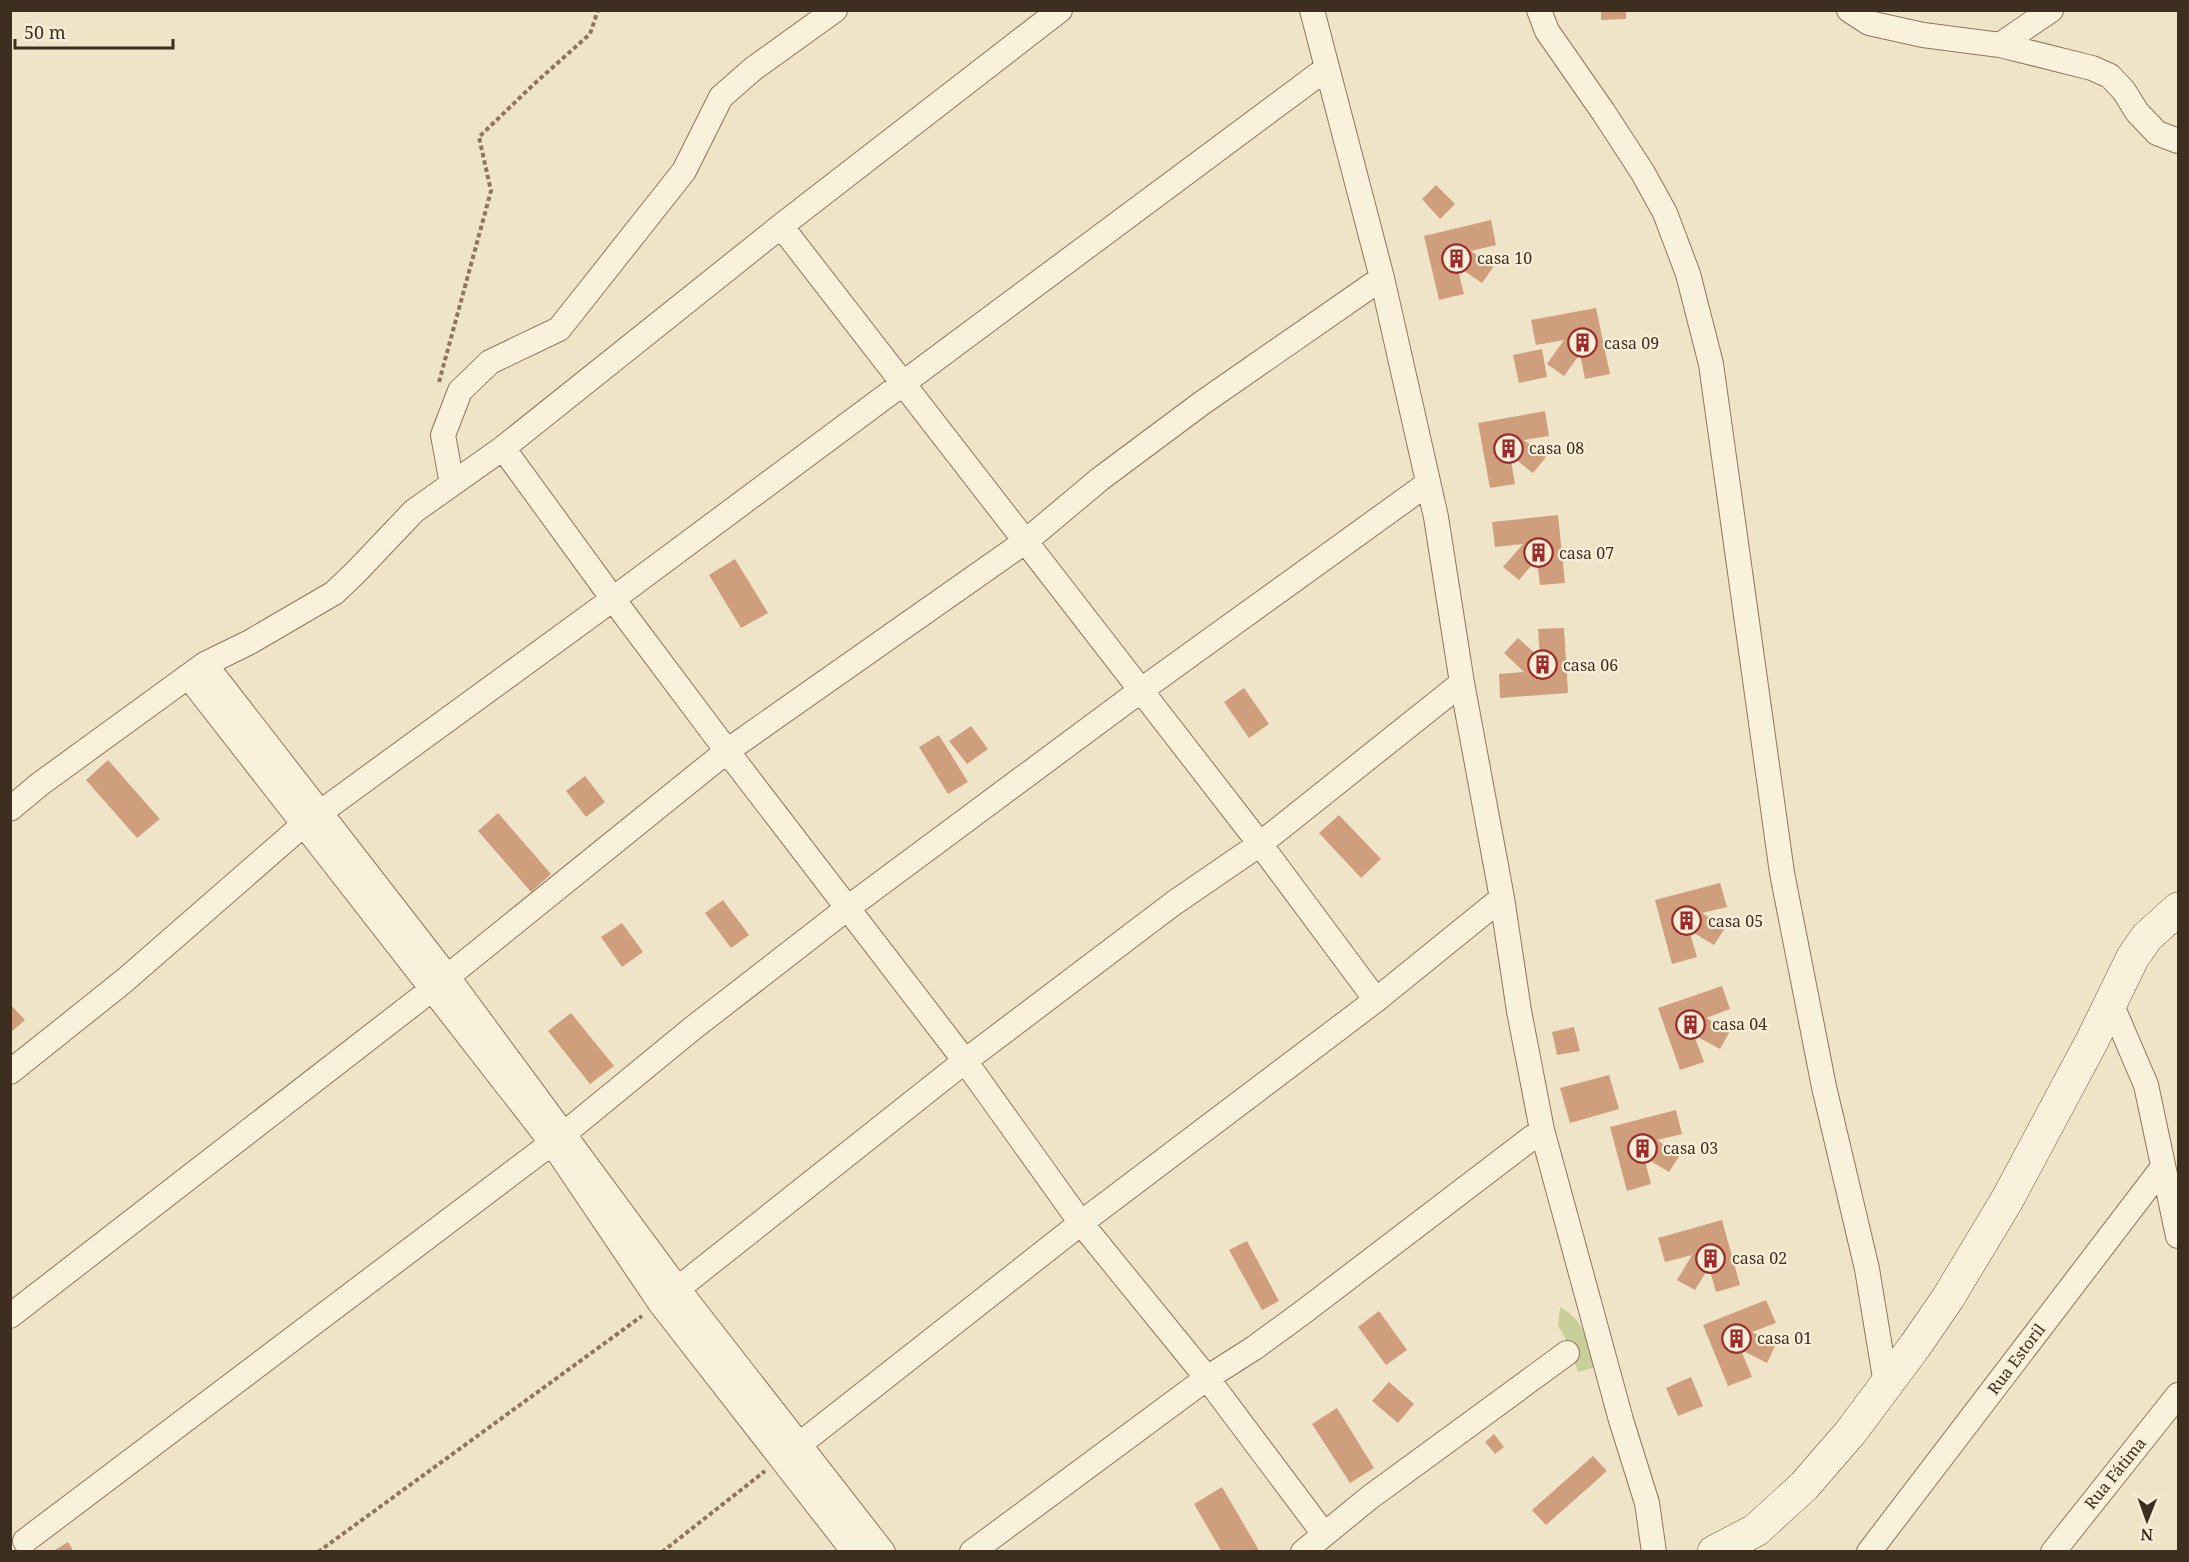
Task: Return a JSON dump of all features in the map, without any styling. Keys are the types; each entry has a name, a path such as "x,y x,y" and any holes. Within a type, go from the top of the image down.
{"main road":[{"path":"1714,1551 1756,1530 1785,1505 1843,1441 1916,1346 2007,1200 2092,1041 2133,957 2147,937 2178,909"}],"street":[{"path":"452,484 443,435 460,391 490,363 559,329 684,171 721,96 753,69 835,10"},
{"path":"10,809 40,784 197,670 334,593 414,511 502,448 781,226 1060,10"},
{"path":"1312,10 1382,278 1436,517 1462,683 1542,1130 1621,1420 1647,1503 1654,1551"},
{"path":"1539,10 1547,31 1604,113 1665,213 1688,274 1711,363 1782,873 1824,1087 1867,1269 1886,1384"},
{"path":"1849,10 1869,23 1912,33 2000,45 2102,72 2110,76 2124,91 2137,112 2157,133 2178,141"},
{"path":"2000,45 2051,10"},
{"path":"10,1072 124,981 312,819 613,599 1327,68"},
{"path":"781,226 1260,844 1376,1000"},
{"path":"10,1316 439,983 727,751 1026,542 1100,479 1202,403 1382,278"},
{"path":"502,448 727,751 965,1061 1081,1223 1207,1378 1324,1534"},
{"path":"25,1541 558,1138 693,1028 849,907 1140,691 1427,484"},
{"path":"197,670 558,1138 669,1296 790,1452 854,1551"},
{"path":"669,1296 965,1061 1174,903 1260,844 1462,683"},
{"path":"790,1452 1081,1223 1376,1000 1502,898"},
{"path":"2110,1001 2146,1085 2178,1236"},
{"path":"972,1551 1207,1378 1302,1313 1542,1130"},
{"name":"Rua Estoril","path":"1869,1551 2163,1167"},
{"path":"1303,1551 1466,1425 1567,1353"},
{"name":"Rua Fátima","path":"2053,1551 2178,1395"},
{"path":"790,1452 883,1551"}],"path":[{"path":"438,385 491,191 479,137 590,34 598,10"},
{"path":"318,1551 669,1296"},
{"path":"662,1551 790,1452"}],"green space":[{"path":"1560,1307 1580,1325 1588,1340 1596,1367 1578,1372 1567,1341 1558,1326"}],"building":[{"path":"1601,10 1626,10 1626,19 1601,20"},
{"path":"1436,185 1455,204 1440,219 1422,199"},
{"name":"casa 10","path":"1491,220 1496,245 1471,251 1494,266 1482,283 1457,266 1464,294 1439,300 1424,236"},
{"name":"casa 09","path":"1596,308 1610,374 1585,379 1580,354 1564,376 1547,364 1564,340 1536,345 1531,320"},
{"path":"1542,349 1547,377 1519,383 1513,355"},
{"name":"casa 08","path":"1545,411 1549,436 1524,440 1546,457 1533,473 1510,455 1515,484 1490,488 1478,423"},
{"name":"casa 07","path":"1558,515 1565,583 1540,585 1537,559 1519,580 1503,567 1523,544 1495,547 1492,522"},
{"path":"735,559 768,613 741,628 709,575"},
{"name":"casa 06","path":"1564,628 1568,693 1500,698 1499,674 1524,672 1504,653 1518,638 1540,658 1538,629"},
{"path":"1244,688 1269,724 1249,738 1224,702"},
{"path":"971,726 988,749 967,764 949,741"},
{"path":"939,735 968,782 948,794 919,747"},
{"path":"108,760 160,819 137,838 86,780"},
{"path":"585,776 605,802 586,817 566,791"},
{"path":"498,813 551,874 531,892 478,831"},
{"path":"1339,815 1381,859 1361,878 1319,833"},
{"name":"casa 05","path":"1720,883 1727,907 1702,913 1725,928 1714,945 1689,930 1697,957 1672,964 1655,900"},
{"path":"723,900 749,935 731,948 705,913"},
{"path":"622,923 643,952 622,967 601,937"},
{"name":"casa 04","path":"1722,986 1730,1009 1706,1018 1730,1031 1720,1049 1694,1035 1704,1062 1680,1070 1658,1008"},
{"path":"10,1004 25,1020 10,1033"},
{"path":"571,1013 614,1066 590,1084 548,1031"},
{"path":"1574,1027 1580,1051 1557,1055 1552,1032"},
{"path":"1609,1075 1619,1109 1570,1123 1560,1088"},
{"name":"casa 03","path":"1676,1110 1682,1134 1657,1140 1680,1155 1669,1172 1644,1157 1651,1184 1627,1191 1610,1127"},
{"name":"casa 02","path":"1722,1220 1740,1285 1716,1292 1709,1267 1695,1290 1677,1280 1692,1255 1665,1262 1658,1238"},
{"path":"1247,1241 1279,1301 1262,1310 1229,1250"},
{"name":"casa 01","path":"1766,1300 1776,1323 1752,1332 1776,1344 1767,1363 1741,1350 1752,1377 1728,1386 1703,1325"},
{"path":"1379,1311 1407,1350 1386,1365 1358,1327"},
{"path":"1691,1377 1703,1406 1678,1416 1666,1388"},
{"path":"1389,1382 1414,1404 1398,1423 1372,1401"},
{"path":"1337,1408 1374,1468 1350,1483 1312,1424"},
{"path":"1494,1434 1504,1447 1495,1454 1485,1442"},
{"path":"1593,1456 1607,1471 1546,1525 1532,1510"},
{"path":"1222,1487 1260,1552 1222,1552 1194,1504"},
{"path":"68,1542 74,1552 52,1552"}],"place":[{"name":"casa 10","path":"1456,258"},
{"name":"casa 09","path":"1583,343"},
{"name":"casa 08","path":"1508,448"},
{"name":"casa 07","path":"1538,553"},
{"name":"casa 06","path":"1542,665"},
{"name":"casa 05","path":"1687,921"},
{"name":"casa 04","path":"1691,1024"},
{"name":"casa 03","path":"1642,1148"},
{"name":"casa 02","path":"1711,1258"},
{"name":"casa 01","path":"1736,1338"}]}
